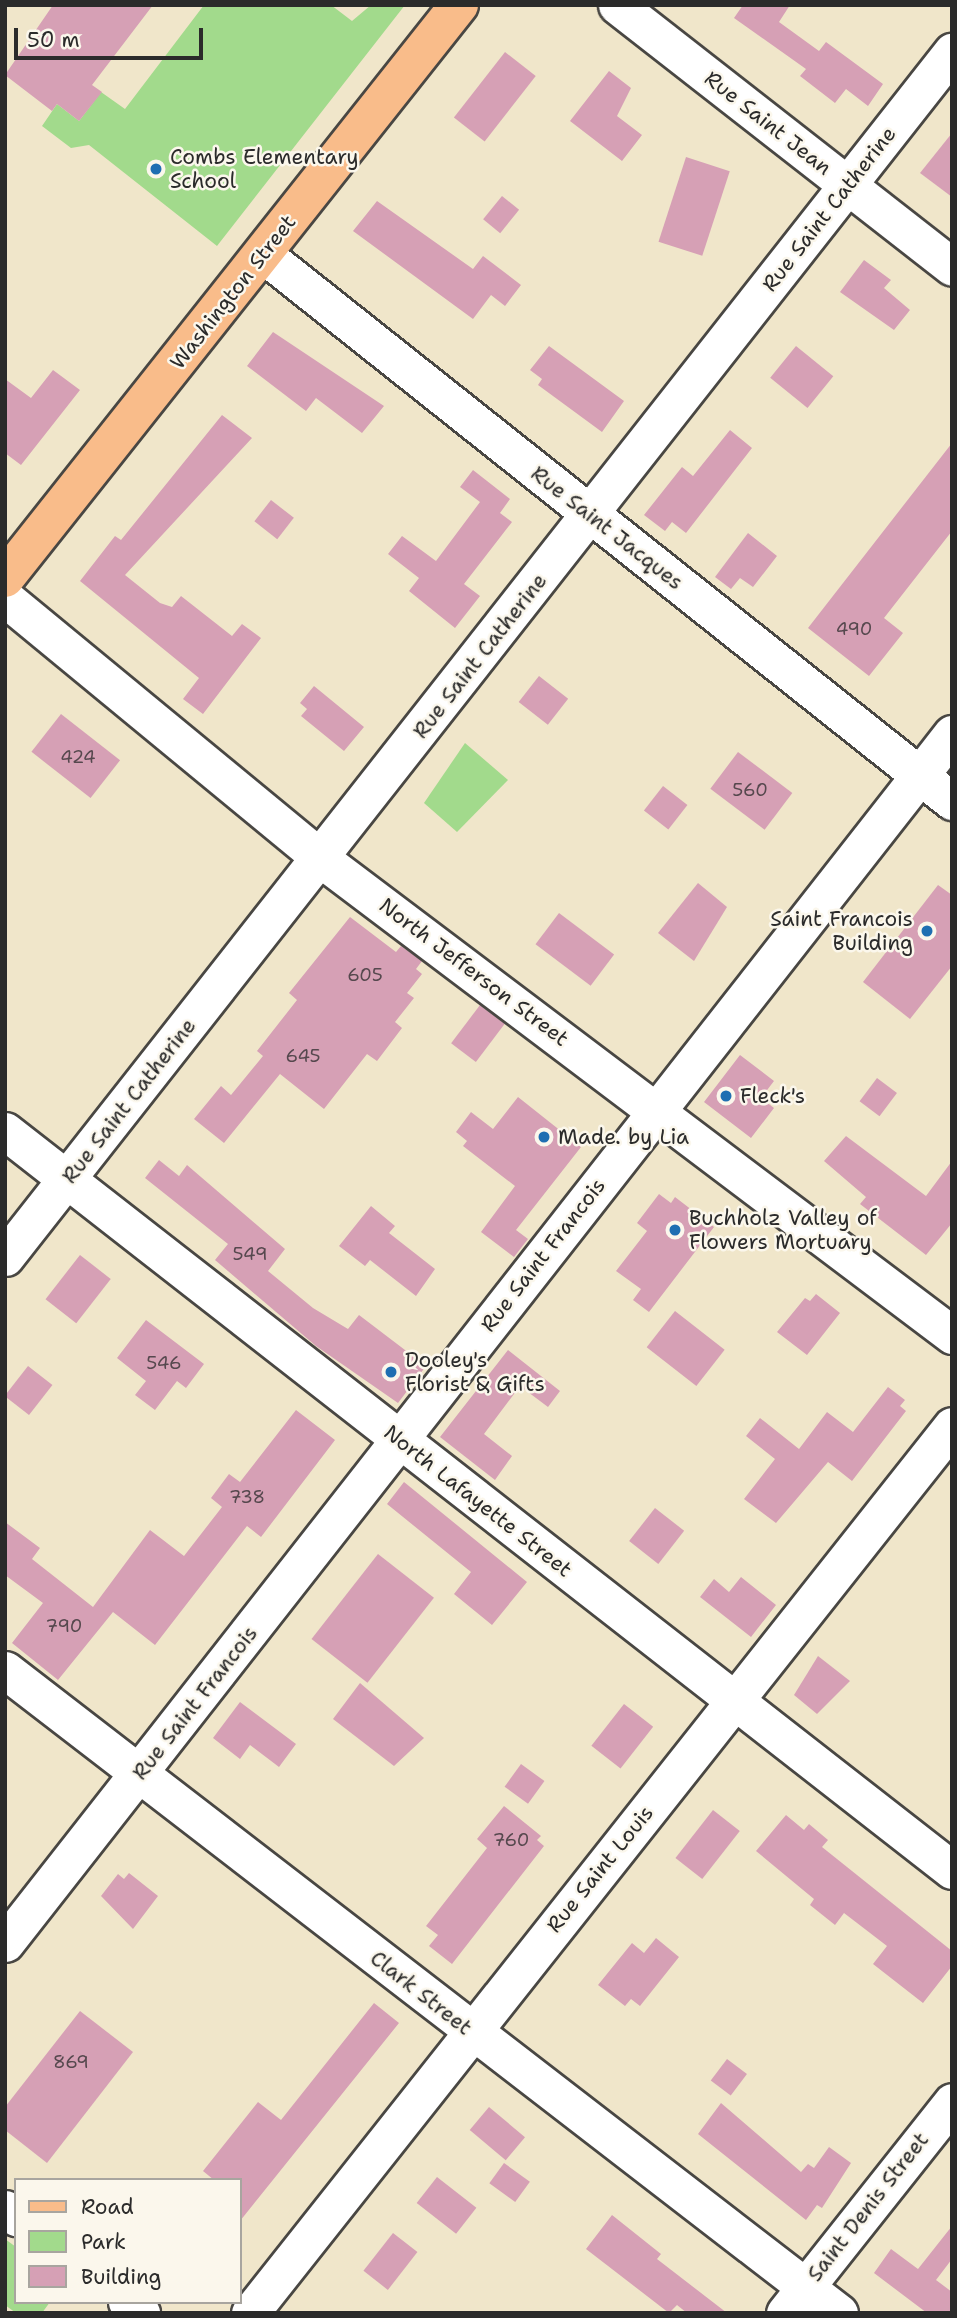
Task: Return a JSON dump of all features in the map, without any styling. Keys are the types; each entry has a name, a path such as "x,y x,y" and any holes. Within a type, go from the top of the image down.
{"main road":[{"name":"Washington Street","path":"5,578 459,5"}],"street":[{"name":"Rue Saint Jean","path":"617,5 952,267"},
{"name":"Rue Saint Catherine","path":"5,1257 591,515 952,52"},
{"name":"Rue Saint Jacques","path":"263,254 952,801"},
{"name":"North Jefferson Street","path":"5,598 320,858 658,1109 952,1335"},
{"name":"Rue Saint Francois","path":"5,1943 952,734"},
{"name":"North Lafayette Street","path":"5,1131 952,1870"},
{"name":"Rue Saint Louis","path":"250,2313 470,2031 952,1426"},
{"name":"Clark Street","path":"5,1671 470,2031 795,2300 839,2313"},
{"name":"Saint Denis Street","path":"795,2300 952,2102"}],"green space":[{"path":"204,5 331,5 352,21 371,5 405,5 217,246 89,145 71,148 42,126 57,104 79,121 101,92 125,109"},
{"path":"465,743 508,780 457,832 424,803"},
{"path":"5,2239 14,2246 14,2304 49,2304 42,2313 16,2313 5,2305"}],"building":[{"path":"53,5 153,5 92,85 102,92 79,121 57,104 52,111 5,75"},
{"path":"743,5 790,5 779,22 819,51 826,42 883,84 868,106 846,89 835,103 800,76 806,69 734,18"},
{"path":"505,52 536,76 485,141 454,117"},
{"path":"609,71 631,88 617,116 642,135 622,161 570,121"},
{"path":"952,133 952,197 920,173"},
{"path":"686,157 730,171 702,256 658,242"},
{"path":"502,196 519,210 500,233 483,219"},
{"path":"377,201 473,269 483,256 521,285 505,306 491,295 473,319 353,231"},
{"path":"864,260 891,280 884,288 910,310 894,330 840,292"},
{"path":"273,332 384,406 362,433 316,398 306,411 247,366"},
{"path":"549,346 624,401 602,432 538,385 542,379 530,370"},
{"path":"796,346 833,376 808,408 770,378"},
{"path":"53,370 80,390 21,465 5,453 5,379 31,398"},
{"path":"222,415 252,438 125,575 160,603 172,607 181,596 232,636 242,624 261,638 203,714 183,699 199,678 80,581 115,536 121,540"},
{"path":"730,430 752,448 686,533 672,522 665,531 644,515 682,467 693,476"},
{"path":"952,443 952,531 884,618 903,633 869,676 808,628"},
{"path":"473,470 510,499 500,513 512,522 464,584 480,596 455,628 409,591 419,578 388,554 402,536 436,561 480,502 460,487"},
{"path":"271,500 294,518 277,539 254,521"},
{"path":"748,533 777,556 753,587 740,578 731,589 715,577"},
{"path":"539,676 568,699 548,725 519,702"},
{"path":"314,686 364,727 344,751 301,716 307,709 300,703"},
{"path":"61,714 120,760 91,798 31,752"},
{"path":"738,752 792,793 765,830 710,789"},
{"path":"663,786 687,805 668,830 644,810"},
{"path":"698,883 727,907 694,961 658,933"},
{"name":"Saint Francois Building","path":"938,885 952,895 952,966 910,1019 863,982"},
{"path":"559,913 614,955 591,986 536,944"},
{"path":"350,917 396,952 401,946 422,961 416,969 422,974 407,993 414,998 395,1022 402,1028 377,1061 367,1054 324,1109 280,1074 224,1143 194,1119 221,1086 231,1095 263,1056 257,1051 297,1000 289,993"},
{"path":"480,1005 505,1024 476,1062 451,1043"},
{"path":"740,1055 774,1081 761,1098 774,1108 751,1138 704,1102"},
{"path":"877,1078 897,1093 880,1116 860,1101"},
{"path":"518,1097 581,1147 516,1230 528,1239 514,1257 481,1232 515,1186 463,1146 467,1141 456,1132 471,1112 493,1129"},
{"path":"846,1136 926,1196 952,1161 952,1223 926,1255 860,1204 866,1197 824,1161"},
{"path":"159,1160 179,1176 187,1165 285,1249 268,1271 313,1308 348,1329 359,1315 426,1366 398,1403 316,1346 215,1260 228,1244 145,1178"},
{"path":"659,1194 671,1203 675,1197 714,1227 649,1312 633,1300 641,1289 616,1271 647,1231 637,1223"},
{"path":"371,1206 395,1226 389,1233 435,1269 416,1296 370,1260 365,1266 339,1246"},
{"path":"80,1255 111,1279 76,1323 46,1299"},
{"path":"816,1294 840,1313 807,1355 777,1332 805,1298 810,1301"},
{"path":"675,1311 725,1350 696,1386 647,1347"},
{"path":"146,1320 204,1364 186,1388 177,1381 155,1410 135,1395 146,1381 117,1358"},
{"path":"508,1350 560,1391 548,1407 520,1386 484,1434 512,1456 495,1480 440,1437"},
{"path":"28,1366 52,1385 29,1415 5,1396"},
{"path":"888,1387 905,1400 900,1406 906,1411 852,1481 828,1462 776,1523 744,1499 775,1459 746,1436 760,1418 799,1449 827,1412 853,1432"},
{"path":"296,1410 335,1440 261,1537 247,1526 155,1645 113,1612 58,1680 12,1643 43,1603 5,1575 5,1522 40,1548 32,1559 93,1607 150,1530 184,1556 222,1507 211,1498 229,1474 240,1482"},
{"path":"404,1482 527,1582 492,1625 454,1594 471,1572 387,1504"},
{"path":"655,1508 684,1531 658,1564 629,1541"},
{"path":"378,1554 434,1598 367,1683 312,1639"},
{"path":"741,1577 776,1605 751,1637 700,1597 714,1579 729,1592"},
{"path":"818,1656 850,1681 817,1714 794,1695"},
{"path":"360,1683 424,1738 394,1766 333,1719"},
{"path":"240,1702 296,1744 279,1767 250,1745 240,1759 213,1738"},
{"path":"624,1704 653,1727 621,1769 591,1746"},
{"path":"521,1764 544,1781 528,1804 505,1787"},
{"path":"504,1806 541,1836 537,1840 544,1846 452,1964 429,1946 438,1935 426,1926 487,1848 477,1839"},
{"path":"713,1810 740,1831 702,1879 675,1858"},
{"path":"786,1815 804,1830 809,1824 828,1840 822,1847 952,1951 952,1966 923,2003 873,1964 887,1946 844,1913 835,1925 810,1905 814,1899 756,1851"},
{"path":"129,1873 158,1896 133,1929 101,1896 118,1874 124,1879"},
{"path":"656,1938 679,1957 640,2006 631,1999 625,2006 598,1985 632,1943 644,1953"},
{"path":"374,2003 399,2023 242,2219 242,2178 212,2178 203,2171 258,2102 281,2120"},
{"path":"80,2011 133,2052 47,2163 5,2130 5,2107"},
{"path":"727,2059 747,2074 731,2096 711,2081"},
{"path":"721,2103 801,2172 808,2164 814,2168 829,2147 851,2163 822,2208 817,2205 806,2220 698,2134"},
{"path":"489,2107 525,2137 506,2160 470,2130"},
{"path":"504,2163 530,2182 515,2202 489,2183"},
{"path":"437,2177 476,2208 456,2234 417,2203"},
{"path":"612,2215 661,2254 657,2259 727,2313 687,2313 677,2305 669,2313 586,2249"},
{"path":"952,2226 952,2259 936,2280 952,2292 952,2313 927,2313 874,2273 891,2249 918,2269"},
{"path":"393,2233 417,2252 388,2290 363,2271"}],"place":[{"name":"Combs Elementary School","path":"156,169"},
{"name":"Saint Francois Building","path":"927,931"},
{"name":"Fleck's","path":"726,1096"},
{"name":"Made. by Lia","path":"544,1137"},
{"name":"Buchholz Valley of Flowers Mortuary","path":"675,1230"},
{"name":"Dooley's Florist & Gifts","path":"391,1372"}]}
